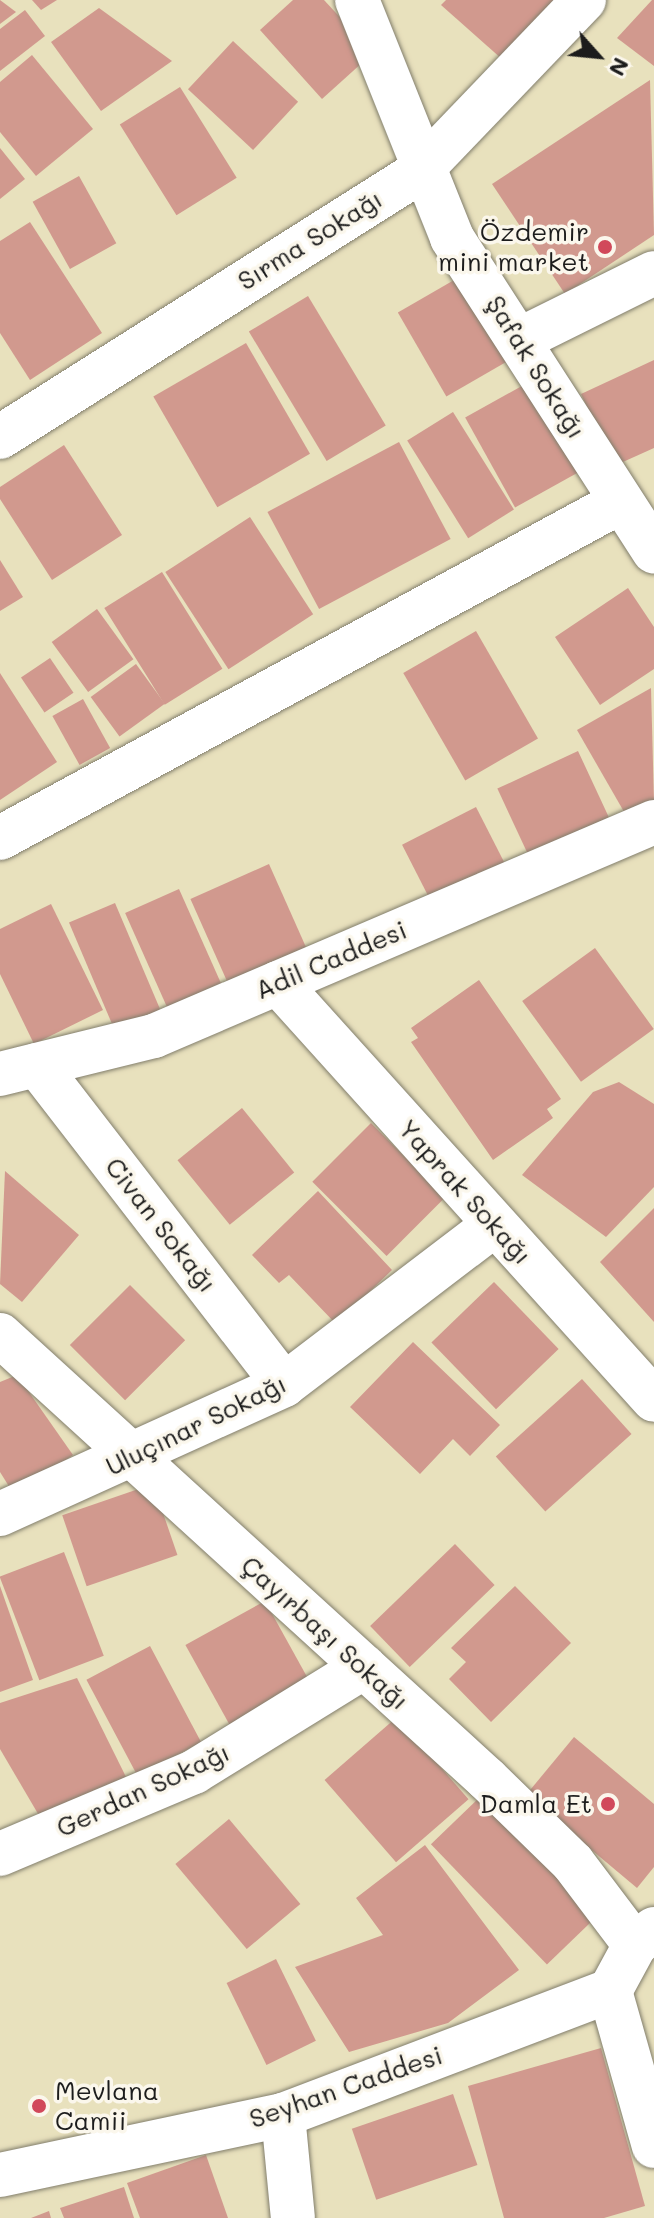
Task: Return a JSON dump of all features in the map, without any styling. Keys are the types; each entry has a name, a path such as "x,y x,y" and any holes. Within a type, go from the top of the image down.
{"street":[{"name":"Şafak Sokağı","path":"357,0 420,171 452,238 521,339 654,552"},
{"name":"Sırma Sokağı","path":"0,437 420,171 584,0"},
{"path":"521,339 654,273"},
{"path":"0,838 620,502"},
{"name":"Adil Caddesi","path":"19,1070 154,1036 654,822"},
{"name":"Yaprak Sokağı","path":"278,983 654,1400"},
{"name":"Civan Sokağı","path":"19,1070 284,1385"},
{"name":"Uluçınar Sokağı","path":"0,1514 133,1459 284,1385 494,1225"},
{"name":"Çayırbaşı Sokağı","path":"0,1335 364,1667 573,1863 644,1937"},
{"name":"Gerdan Sokağı","path":"0,1854 194,1772 364,1667"},
{"path":"644,1937 610,1991 654,2146"},
{"name":"Seyhan Caddesi","path":"0,2175 283,2115 610,1991"},
{"path":"283,2115 293,2218"}],"building":[{"path":"0,0 16,12 0,24"},
{"path":"32,0 57,0 41,10"},
{"path":"293,0 324,0 373,53 322,99 260,30"},
{"path":"446,0 573,0 503,60 441,5"},
{"path":"654,0 654,66 617,38"},
{"path":"99,8 172,61 101,111 51,42"},
{"path":"25,10 45,36 0,71 0,29"},
{"path":"233,41 298,102 253,150 188,89"},
{"path":"32,55 93,129 36,176 0,132 0,82"},
{"path":"650,80 654,235 565,294 492,184"},
{"path":"180,87 237,178 176,215 120,125"},
{"path":"0,148 25,179 0,199"},
{"path":"79,176 116,243 70,269 33,202"},
{"path":"30,222 102,333 30,380 0,333 0,241"},
{"path":"468,272 516,356 446,397 398,312"},
{"path":"308,296 386,425 327,461 249,332"},
{"path":"246,343 310,454 217,507 153,396"},
{"path":"654,360 654,448 614,466 581,394"},
{"path":"529,382 579,472 515,507 465,417"},
{"path":"453,412 514,510 468,538 407,441"},
{"path":"399,442 451,539 319,609 267,512"},
{"path":"64,445 122,535 52,580 0,499 0,487"},
{"path":"250,517 313,614 228,669 165,572"},
{"path":"0,560 23,597 0,611"},
{"path":"162,572 222,669 165,705 104,608"},
{"path":"628,588 654,627 654,669 600,705 555,637"},
{"path":"97,609 133,659 88,692 52,642"},
{"path":"476,631 538,738 465,780 403,673"},
{"path":"50,658 73,693 44,712 21,678"},
{"path":"136,664 165,704 119,737 91,697"},
{"path":"0,673 57,762 0,800"},
{"path":"651,688 654,802 627,817 577,730"},
{"path":"83,699 110,748 80,765 52,716"},
{"path":"578,751 609,817 528,855 497,789"},
{"path":"476,807 508,869 434,907 402,845"},
{"path":"269,864 308,952 229,987 190,899"},
{"path":"179,889 223,989 169,1013 125,913"},
{"path":"115,903 164,1018 118,1038 69,923"},
{"path":"51,904 103,1010 34,1044 0,974 0,929"},
{"path":"595,948 654,1029 581,1082 522,1001"},
{"path":"479,980 561,1099 547,1109 553,1118 493,1160 411,1042 418,1038 411,1028"},
{"path":"619,1082 654,1104 654,1187 606,1237 522,1175 593,1092"},
{"path":"242,1108 294,1173 230,1225 177,1160"},
{"path":"371,1123 445,1197 387,1256 312,1182"},
{"path":"5,1171 79,1235 22,1302 0,1284"},
{"path":"318,1191 392,1270 336,1324 289,1275 279,1283 252,1255"},
{"path":"654,1208 654,1322 600,1262"},
{"path":"494,1282 559,1349 496,1409 431,1342"},
{"path":"130,1285 185,1340 125,1400 70,1345"},
{"path":"413,1342 500,1425 470,1456 453,1439 420,1474 350,1407"},
{"path":"17,1375 73,1455 15,1496 0,1472 0,1382"},
{"path":"582,1379 632,1434 545,1512 496,1457"},
{"path":"153,1484 177,1555 87,1586 62,1515"},
{"path":"455,1544 495,1585 410,1667 370,1626"},
{"path":"64,1552 104,1656 39,1680 0,1577"},
{"path":"0,1586 33,1680 0,1692"},
{"path":"515,1586 571,1643 491,1722 449,1679 466,1662 451,1648"},
{"path":"265,1601 313,1688 234,1733 185,1645"},
{"path":"150,1646 201,1742 138,1776 86,1680"},
{"path":"77,1678 129,1783 44,1824 0,1749 0,1703"},
{"path":"397,1717 469,1799 396,1862 325,1780"},
{"path":"574,1737 654,1804 654,1867 637,1888 526,1795"},
{"path":"482,1795 598,1915 547,1964 431,1844"},
{"path":"229,1819 300,1904 247,1949 175,1864"},
{"path":"425,1845 519,1970 448,2023 349,2052 295,1967 383,1935 356,1898"},
{"path":"276,1959 316,2041 266,2065 227,1983"},
{"path":"601,2048 645,2206 604,2218 504,2218 468,2086"},
{"path":"453,2094 477,2165 376,2200 352,2129"},
{"path":"206,2155 228,2218 140,2218 127,2183"},
{"path":"124,2187 134,2218 64,2218 60,2208"},
{"path":"49,2211 51,2218 31,2218"}],"place":[{"name":"Özdemir mini market","path":"605,247"},
{"name":"Damla Et","path":"608,1804"},
{"name":"Mevlana Camii","path":"39,2106"}]}
